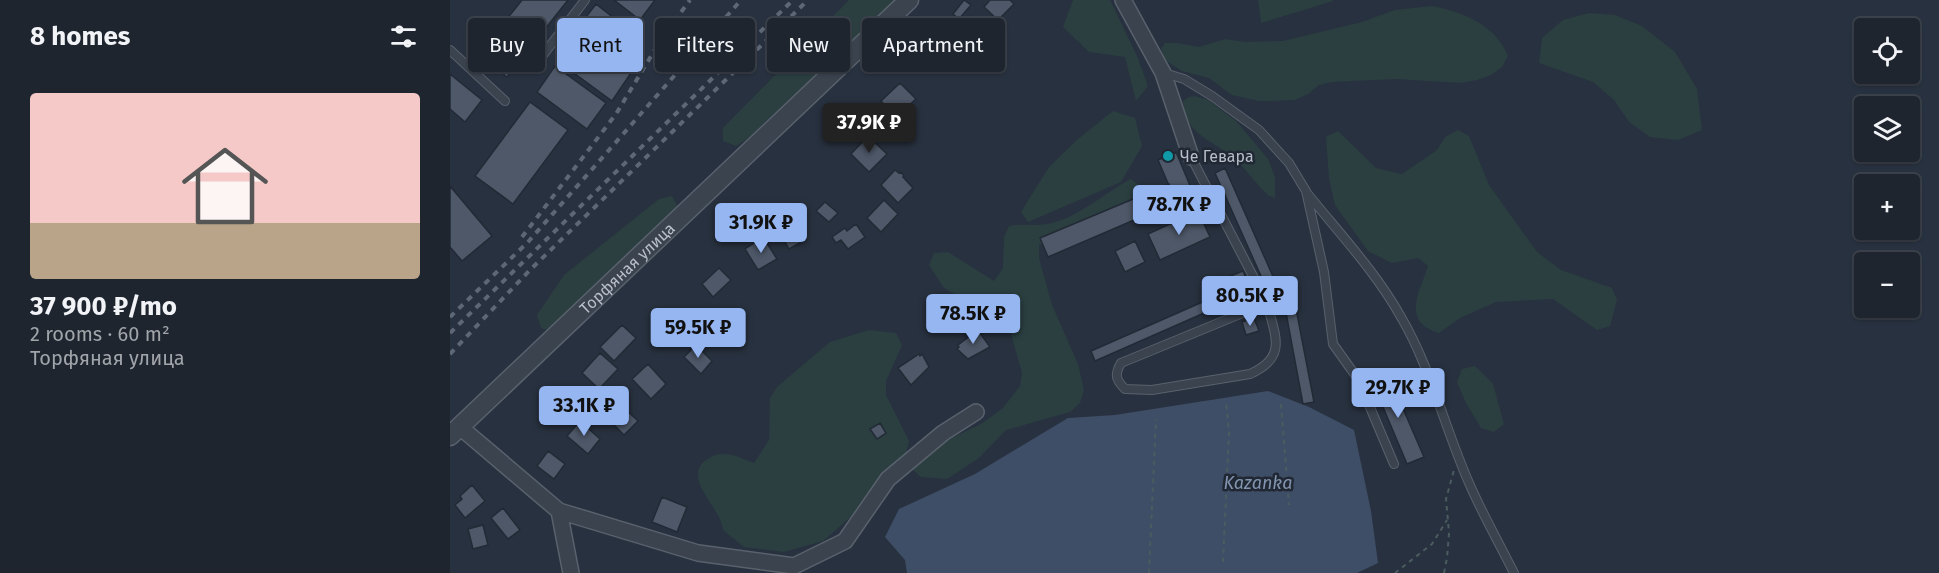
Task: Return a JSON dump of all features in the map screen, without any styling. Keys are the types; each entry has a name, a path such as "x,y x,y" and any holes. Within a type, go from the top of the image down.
{"street":[{"name":"Торфяная улица","path":"455,431 909,0"},
{"path":"1124,0 1163,73 1191,157"},
{"path":"455,431 559,511 698,553 794,566 845,541 888,479 943,433 976,412"},
{"path":"559,511 571,573"}],"lane":[{"path":"545,52 585,0"},
{"path":"450,50 506,101"},
{"path":"1163,73 1184,79 1259,130 1289,163 1306,191 1364,263 1398,310 1468,482 1514,573"},
{"path":"1191,157 1267,303 1278,343 1275,356 1264,368 1250,375 1152,390 1125,389 1117,381 1116,373 1121,363 1267,303"},
{"path":"1306,191 1324,273 1333,344 1358,379 1394,464"}],"path":[{"path":"1223,562 1229,432 1226,402"},
{"path":"1281,404 1289,505"},
{"path":"1149,573 1156,419"},
{"path":"1444,573 1447,558 1446,499 1458,453"},
{"path":"1395,573 1432,544 1448,518"}],"green space":[{"path":"849,0 896,0 877,18 862,18 862,32 850,43 850,18 831,18"},
{"path":"1073,0 1110,0 1137,56 1148,86 1136,101 1125,57 1089,52 1063,27"},
{"path":"1258,0 1333,0 1333,1 1261,23"},
{"path":"1432,6 1467,16 1487,28 1503,45 1508,56 1502,67 1491,75 1461,83 1396,79 1332,82 1319,85 1308,94 1295,100 1259,101 1232,95 1209,78 1182,71 1165,60 1161,49 1165,43 1199,47 1225,39 1246,42 1283,41 1362,22 1395,10"},
{"path":"1589,13 1615,15 1642,26 1675,52 1697,89 1702,130 1678,140 1650,137 1629,122 1614,100 1593,82 1539,63 1542,38 1563,20"},
{"path":"778,72 819,72 747,139 736,146 723,141 723,128"},
{"path":"1195,96 1208,100 1236,121 1268,159 1275,177 1275,198 1269,196 1237,161 1195,130 1185,113 1183,101"},
{"path":"1113,111 1135,118 1142,146 1121,182 1028,222 1021,212 1049,167 1078,139"},
{"path":"1458,130 1469,136 1489,185 1537,252 1561,270 1612,288 1617,300 1610,326 1597,330 1553,299 1496,302 1460,318 1439,333 1427,328 1420,321 1416,314 1416,306 1428,266 1418,258 1392,263 1368,251 1335,205 1329,178 1326,137 1338,131 1376,168 1402,174 1437,150 1445,137"},
{"path":"1131,179 1141,187 1137,198 1039,245 1039,258 1052,305 1078,364 1084,390 1080,403 1070,412 1006,430 979,458 947,479 921,477 910,467 933,447 981,424 1003,408 1020,386 1022,373 1011,334 979,308 944,288 929,265 934,253 948,252 994,281 1003,268 1004,237 1009,226 1047,224 1063,219"},
{"path":"672,196 678,207 558,323 547,330 541,328 537,315 564,275 659,199"},
{"path":"869,330 896,333 902,345 886,381 886,395 909,441 906,453 853,515 823,541 784,552 744,547 723,530 721,522 700,485 698,476 700,467 712,456 724,454 754,463 769,440 770,398 777,387 830,342"},
{"path":"1475,366 1493,384 1504,424 1494,432 1481,428 1457,382 1462,369"}],"water":[{"name":"Kazanka","path":"1268,391 1309,407 1354,430 1371,511 1378,563 1357,573 907,573 905,560 885,537 899,509 975,474 1068,418 1115,415"}],"building":[{"path":"522,0 568,0 545,29 545,18 508,18"},
{"path":"614,0 655,0 642,18 637,18"},
{"path":"964,0 971,5 960,18 953,14"},
{"path":"990,0 1010,0 1014,4 1000,18 996,18 984,7"},
{"path":"596,4 614,18 587,18"},
{"path":"555,66 557,72 563,72 606,103 587,129 537,92"},
{"path":"501,72 511,72 507,77"},
{"path":"573,72 632,72 612,101"},
{"path":"450,74 482,100 465,122 450,109"},
{"path":"900,83 916,99 896,117 881,101"},
{"path":"530,102 568,130 513,204 475,176"},
{"path":"876,108 893,124 883,134 867,118"},
{"path":"868,136 887,154 869,172 851,154"},
{"path":"1176,152 1194,195 1176,202 1158,160"},
{"path":"1225,168 1284,302 1273,303 1215,173"},
{"path":"895,170 901,172 913,188 898,203 881,185"},
{"path":"1169,184 1176,202 1048,257 1040,238"},
{"path":"450,186 492,236 462,261 450,247"},
{"path":"884,200 898,214 881,232 867,218"},
{"path":"825,202 838,213 829,222 816,211"},
{"path":"1198,211 1210,237 1160,260 1148,234"},
{"path":"795,222 805,240 789,249 779,231"},
{"path":"856,224 865,237 848,249 841,240 836,243 832,237 845,228 847,231"},
{"path":"763,237 777,259 758,270 745,249"},
{"path":"1135,241 1145,262 1125,272 1115,251"},
{"path":"719,268 731,280 713,297 702,284"},
{"path":"1243,271 1252,292 1095,361 1091,351 1232,289 1228,277"},
{"path":"1292,288 1314,402 1303,404 1284,302 1279,290"},
{"path":"674,317 690,332 678,345 662,330"},
{"path":"1254,318 1259,331 1246,335 1242,322"},
{"path":"622,325 636,338 614,361 600,347"},
{"path":"978,330 990,347 968,359 957,349 958,345"},
{"path":"696,345 712,361 701,374 684,357"},
{"path":"600,353 618,369 599,389 582,373"},
{"path":"919,354 920,356 922,354 929,367 911,385 898,368"},
{"path":"648,364 666,384 651,399 632,379"},
{"path":"1388,374 1424,457 1407,464 1372,381"},
{"path":"616,400 638,421 624,435 602,413"},
{"path":"580,421 600,439 588,454 567,436"},
{"path":"880,423 886,433 877,439 870,429"},
{"path":"548,451 565,464 554,479 537,466"},
{"path":"472,485 485,501 465,518 455,505 462,499 460,496"},
{"path":"662,497 687,507 677,532 652,522"},
{"path":"503,508 520,530 508,539 491,518"},
{"path":"483,525 488,545 473,549 468,529"}],"railway":[{"path":"522,237 616,114 662,38 690,0"},
{"path":"450,317 528,242 741,0"},
{"path":"450,333 793,0"},
{"path":"450,354 529,271 808,0"}],"place":[{"name":"Че Гевара","path":"1168,156"}]}
